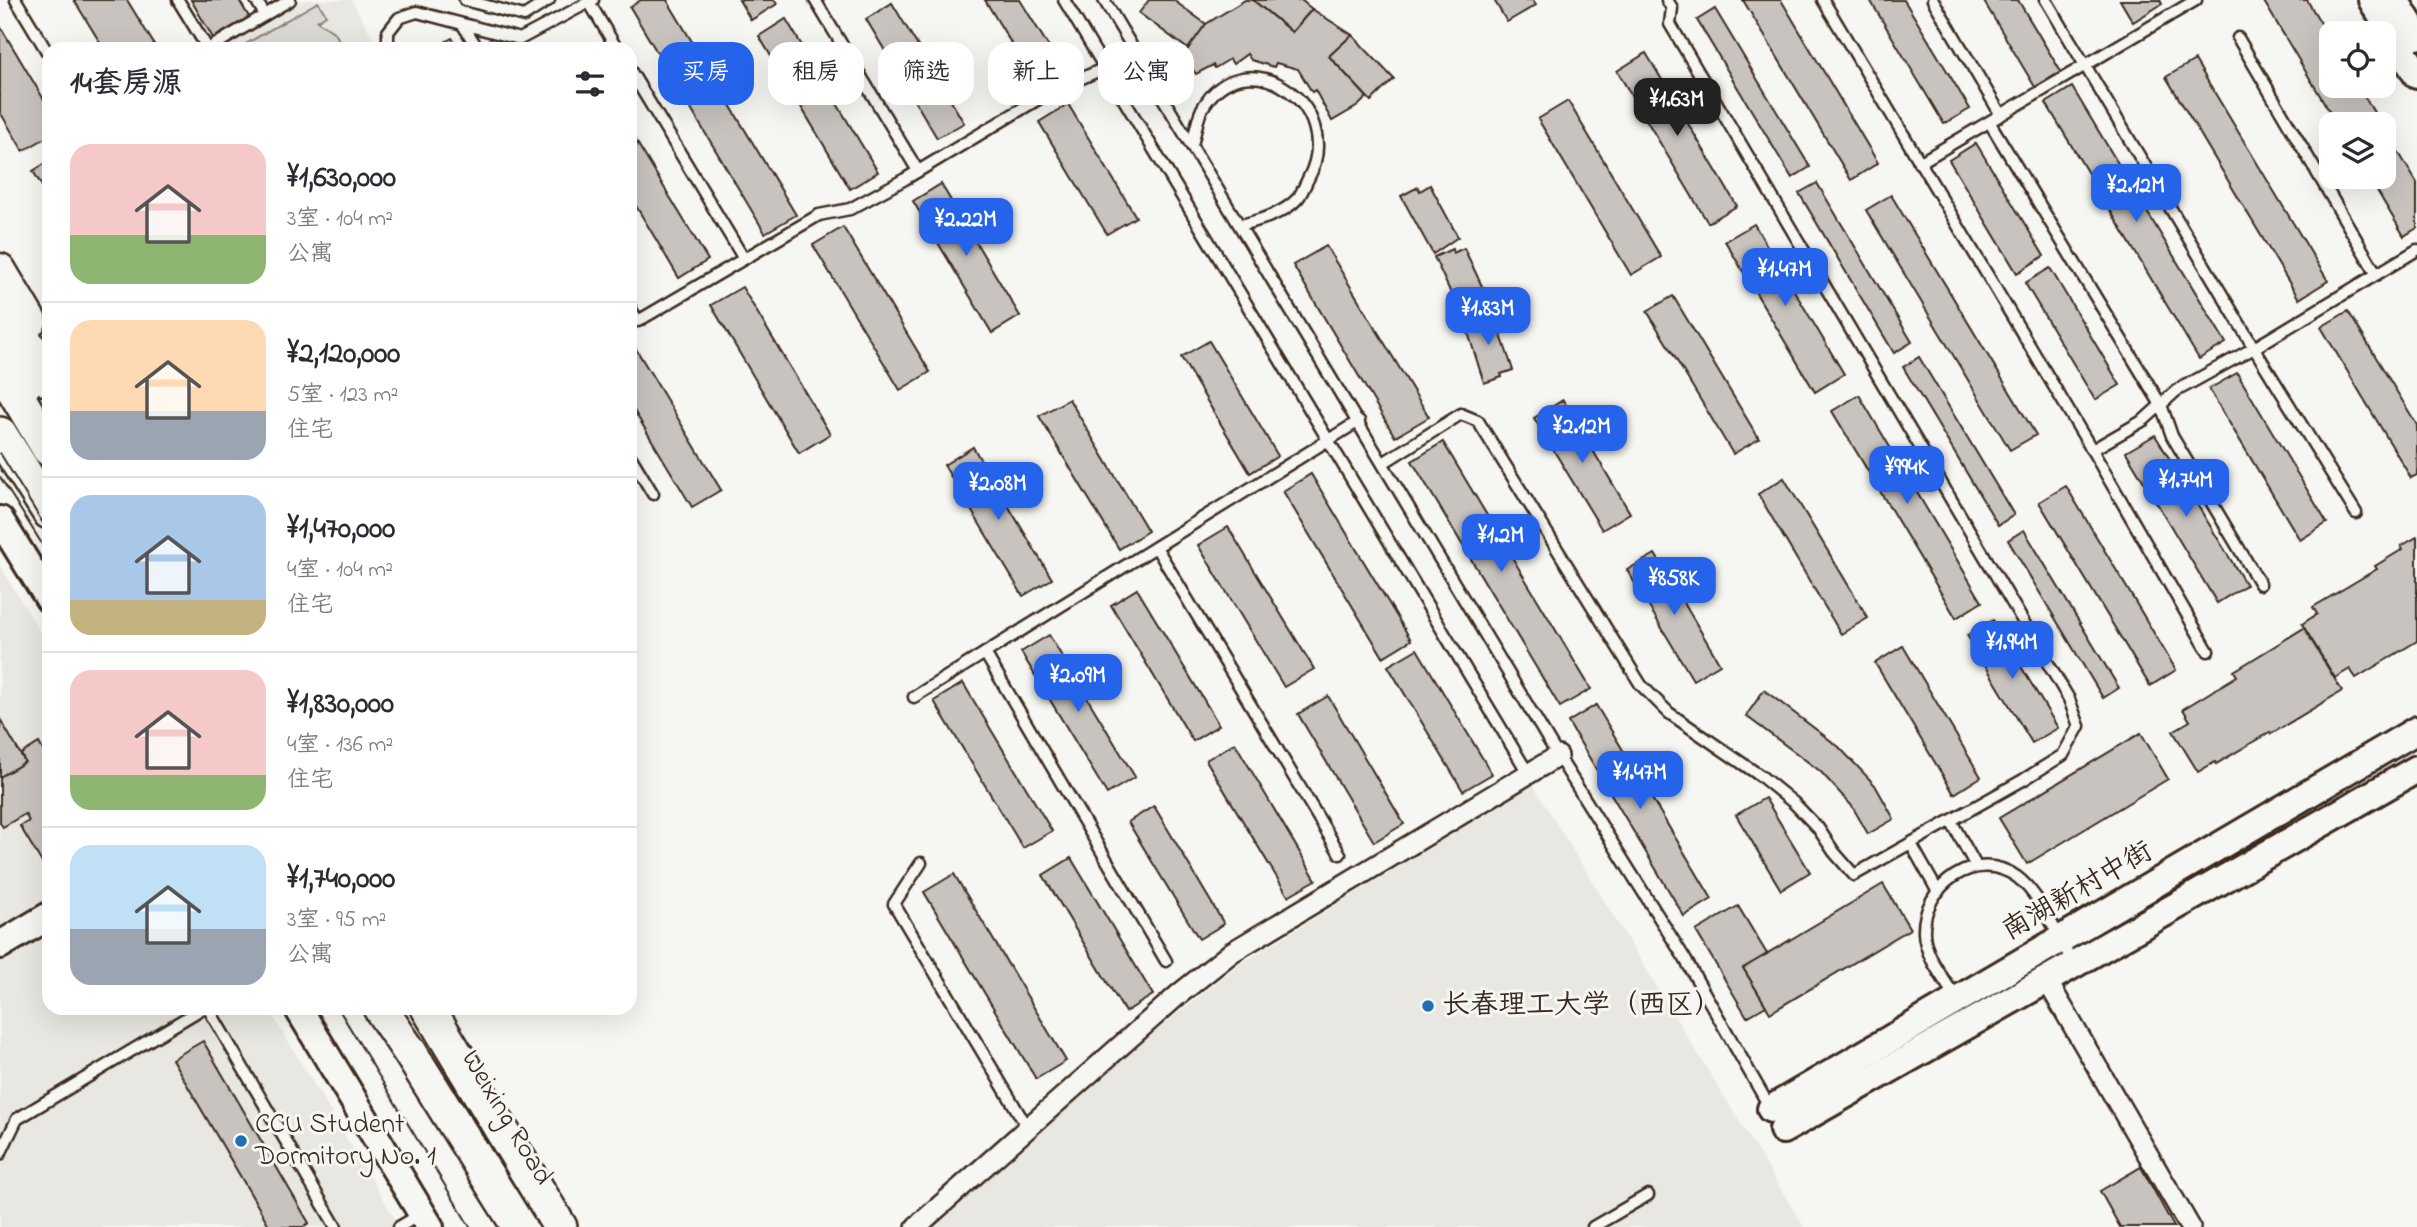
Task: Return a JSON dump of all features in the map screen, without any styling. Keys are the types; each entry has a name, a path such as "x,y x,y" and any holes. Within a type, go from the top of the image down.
{"highway":[{"path":"0,299 42,368"},
{"path":"0,367 42,437"},
{"path":"0,434 42,501"},
{"path":"388,1015 518,1227"},
{"path":"432,1015 560,1227"}],"main road":[{"path":"0,270 42,340"},
{"path":"0,344 42,416"},
{"name":"Weixing Road","path":"388,1015 518,1227"},
{"name":"Weixing Road","path":"444,1015 571,1227"}],"street":[{"path":"2372,0 2417,75"},
{"path":"2395,0 2417,36"},
{"path":"0,520 42,588"},
{"name":"南湖新村中街","path":"1777,1119 1956,999 2417,730"},
{"path":"916,1227 1178,995 1232,952 1558,756"},
{"path":"1777,1119 1970,1022 2417,769"},
{"path":"0,945 42,920"},
{"path":"2046,979 2190,1227"},
{"path":"302,1015 417,1223"}],"lane":[{"path":"16,0 42,43"},
{"path":"178,0 204,42"},
{"path":"256,0 265,15"},
{"path":"220,42 290,0"},
{"path":"465,0 524,16 549,0"},
{"path":"816,0 918,171"},
{"path":"1064,0 1098,56"},
{"path":"1104,0 1130,42"},
{"path":"1382,463 1461,414 1478,421 1641,685 1669,713 1762,777 1794,803 1818,828 1854,876 2063,755 2079,726 2069,699 1670,24 1672,8 1667,0"},
{"path":"1823,0 2092,450 2208,651"},
{"path":"1933,0 2001,115"},
{"path":"2046,0 2356,513"},
{"path":"2174,0 2179,10"},
{"path":"1919,163 2196,0"},
{"path":"388,42 388,32 399,18 417,12 520,39 591,1 613,42"},
{"path":"463,25 474,42"},
{"path":"2238,38 2376,273"},
{"path":"637,319 819,215 850,209 1050,92 1098,69"},
{"path":"1192,145 1201,111 1213,93 1227,83 1247,77 1270,80 1290,89 1303,103 1319,135 1315,167 1298,198 1272,216 1241,225"},
{"path":"637,82 744,259"},
{"path":"1127,105 1528,774"},
{"path":"1168,105 1558,756 1685,959 1777,1119"},
{"path":"1990,123 2161,405 2172,436 2260,584"},
{"path":"2092,450 2144,420 2176,391 2254,348 2417,250"},
{"path":"915,697 1359,421"},
{"path":"637,468 653,494"},
{"path":"1157,547 1339,854"},
{"path":"985,653 1166,961"},
{"path":"1951,821 1976,866"},
{"path":"1911,844 1938,892"},
{"path":"921,863 894,905 1027,1128"},
{"path":"1970,1022 1933,962 1924,934 1927,907 1938,892 1958,874 1976,866 1992,865 2020,879 2036,898 2074,963"},
{"path":"0,1154 17,1119 194,1015"},
{"path":"210,1015 337,1227"},
{"path":"1593,1227 1648,1195"}],"shaded area":[{"path":"303,0 351,0 374,39 374,42 233,42"},
{"path":"318,2 326,15 317,21 335,33 340,42 249,42"},
{"path":"0,566 42,635 42,1015 272,1015 400,1227 0,1227"},
{"name":"长春理工大学（西区）","path":"1533,785 1804,1227 932,1227 1135,1048 1238,965"}],"building":[{"path":"74,0 127,0 153,42 100,42"},
{"path":"191,0 239,0 249,17 213,38"},
{"path":"641,0 667,0 692,42 658,42 658,54 630,7"},
{"path":"739,0 774,0 777,4 751,20"},
{"path":"985,0 1020,0 1046,42 1010,42"},
{"path":"1149,0 1173,0 1206,24 1193,42 1178,42 1139,13"},
{"path":"1245,0 1253,0 1292,32 1312,9 1352,35 1329,56 1367,97 1358,106 1332,121 1315,90 1312,92 1298,69 1276,63 1274,67 1251,60 1247,54 1233,64 1230,59 1215,68 1213,65 1196,74 1193,42 1206,24"},
{"path":"1253,0 1301,0 1312,9 1292,32"},
{"path":"1494,0 1532,0 1536,5 1507,22"},
{"path":"1743,0 1781,0 1878,163 1851,180"},
{"path":"1870,0 1904,0 1970,109 1944,124"},
{"path":"1983,0 2018,0 2061,72 2035,87"},
{"path":"2120,0 2160,0 2162,4 2133,22"},
{"path":"2263,0 2307,0 2320,21 2319,94"},
{"path":"892,3 915,42 880,42 866,19"},
{"path":"1715,9 1810,167 1792,178 1697,20"},
{"path":"786,19 800,42 768,42 768,51 759,36"},
{"path":"0,26 42,96 42,140 23,151 0,112"},
{"path":"1352,35 1394,79 1371,101 1329,56"},
{"path":"1646,53 1737,206 1708,223 1617,71"},
{"path":"2195,60 2328,281 2299,299 2166,77"},
{"path":"2072,87 2226,343 2199,359 2046,103"},
{"path":"2321,98 2365,98 2374,112 2330,112"},
{"path":"1568,101 1661,257 1631,275 1538,119"},
{"path":"689,105 730,105 796,215 765,233"},
{"path":"800,105 838,105 878,172 850,189"},
{"path":"917,105 953,105 964,123 937,138"},
{"path":"1069,105 1136,217 1107,234 1039,122"},
{"path":"637,143 708,260 679,278 637,208"},
{"path":"1976,143 2044,256 2017,273 1949,160"},
{"path":"2396,148 2417,183 2417,228 2404,236 2376,189 2396,189"},
{"path":"42,165 42,186 33,171"},
{"path":"1817,183 1912,342 1894,353 1799,193"},
{"path":"941,184 1020,316 992,333 913,201"},
{"path":"1430,185 1458,237 1433,254 1401,196 1418,187 1420,191"},
{"path":"1891,195 2036,435 2010,450 1866,210"},
{"path":"1754,224 1844,374 1815,392 1725,241"},
{"path":"843,227 930,372 900,390 813,245"},
{"path":"1326,246 1429,417 1395,437 1293,265"},
{"path":"1464,248 1489,301 1462,317 1434,257 1452,249 1453,253"},
{"path":"2050,268 2120,385 2095,400 2025,283"},
{"path":"742,287 830,434 799,453 711,305"},
{"path":"1673,296 1759,439 1733,454 1647,311"},
{"path":"2348,311 2417,425 2417,475 2411,478 2321,327"},
{"path":"1482,314 1483,318 1494,315 1513,370 1484,383 1464,320"},
{"path":"1209,341 1278,456 1250,473 1181,357"},
{"path":"637,351 721,490 692,507 637,416"},
{"path":"1919,357 2014,515 1998,525 1903,367"},
{"path":"2237,373 2327,523 2300,540 2209,389"},
{"path":"1859,395 1982,602 1956,618 1832,411"},
{"path":"1069,399 1148,531 1119,549 1039,416"},
{"path":"1563,400 1630,513 1602,530 1534,418"},
{"path":"2155,435 2246,585 2217,603 2126,452"},
{"path":"1443,442 1591,689 1560,707 1412,461"},
{"path":"973,447 1052,579 1023,596 944,465"},
{"path":"1311,474 1411,640 1383,657 1283,491"},
{"path":"1784,478 1868,618 1841,634 1758,494"},
{"path":"2066,486 2176,670 2150,686 2039,502"},
{"path":"1228,527 1314,669 1284,687 1198,545"},
{"path":"2024,530 2119,688 2103,698 2008,540"},
{"path":"2417,537 2417,641 2356,678 2350,669 2335,678 2302,624 2317,614 2313,607 2377,569 2375,566"},
{"path":"1655,554 1720,664 1693,680 1627,570"},
{"path":"1137,589 1219,725 1193,741 1111,605"},
{"path":"1993,620 2058,728 2032,743 1967,635"},
{"path":"2304,628 2342,691 2271,734 2270,732 2198,772 2173,731 2190,721 2183,709 2237,676 2234,671"},
{"path":"1049,635 1135,777 1107,794 1021,652"},
{"path":"1903,646 1981,777 1954,794 1875,663"},
{"path":"1417,649 1492,774 1463,791 1388,666"},
{"path":"963,683 1052,831 1023,848 934,701"},
{"path":"1764,690 1839,747 1875,785 1894,819 1868,834 1852,806 1820,771 1746,716"},
{"path":"1328,696 1404,824 1374,842 1298,714"},
{"path":"1596,705 1712,899 1684,916 1568,722"},
{"path":"0,719 25,762 0,777"},
{"path":"2141,733 2168,779 2027,864 1999,818"},
{"path":"39,743 42,748 42,863 20,826 29,821 25,814 3,827 0,823 0,777 25,762 21,754"},
{"path":"1235,743 1316,880 1288,896 1206,760"},
{"path":"1765,798 1810,872 1781,890 1736,815"},
{"path":"1154,806 1224,924 1199,939 1128,822"},
{"path":"1071,858 1153,995 1125,1012 1043,875"},
{"path":"954,874 1066,1061 1036,1079 924,892"},
{"path":"1883,884 1910,929 1770,1013 1743,968"},
{"path":"1738,906 1767,954 1743,968 1766,1006 1747,1017 1696,931"},
{"name":"CCU Student Dormitory No. 1","path":"203,1041 309,1223 303,1227 270,1227 172,1059"},
{"path":"2141,1167 2174,1227 2120,1227 2100,1191"}],"tram line":[{"path":"0,453 42,522"},
{"path":"0,477 42,544"},
{"path":"342,1015 470,1227"}],"place":[{"name":"长春理工大学（西区）","path":"1428,1006"},
{"name":"CCU Student Dormitory No. 1","path":"241,1141"}]}
